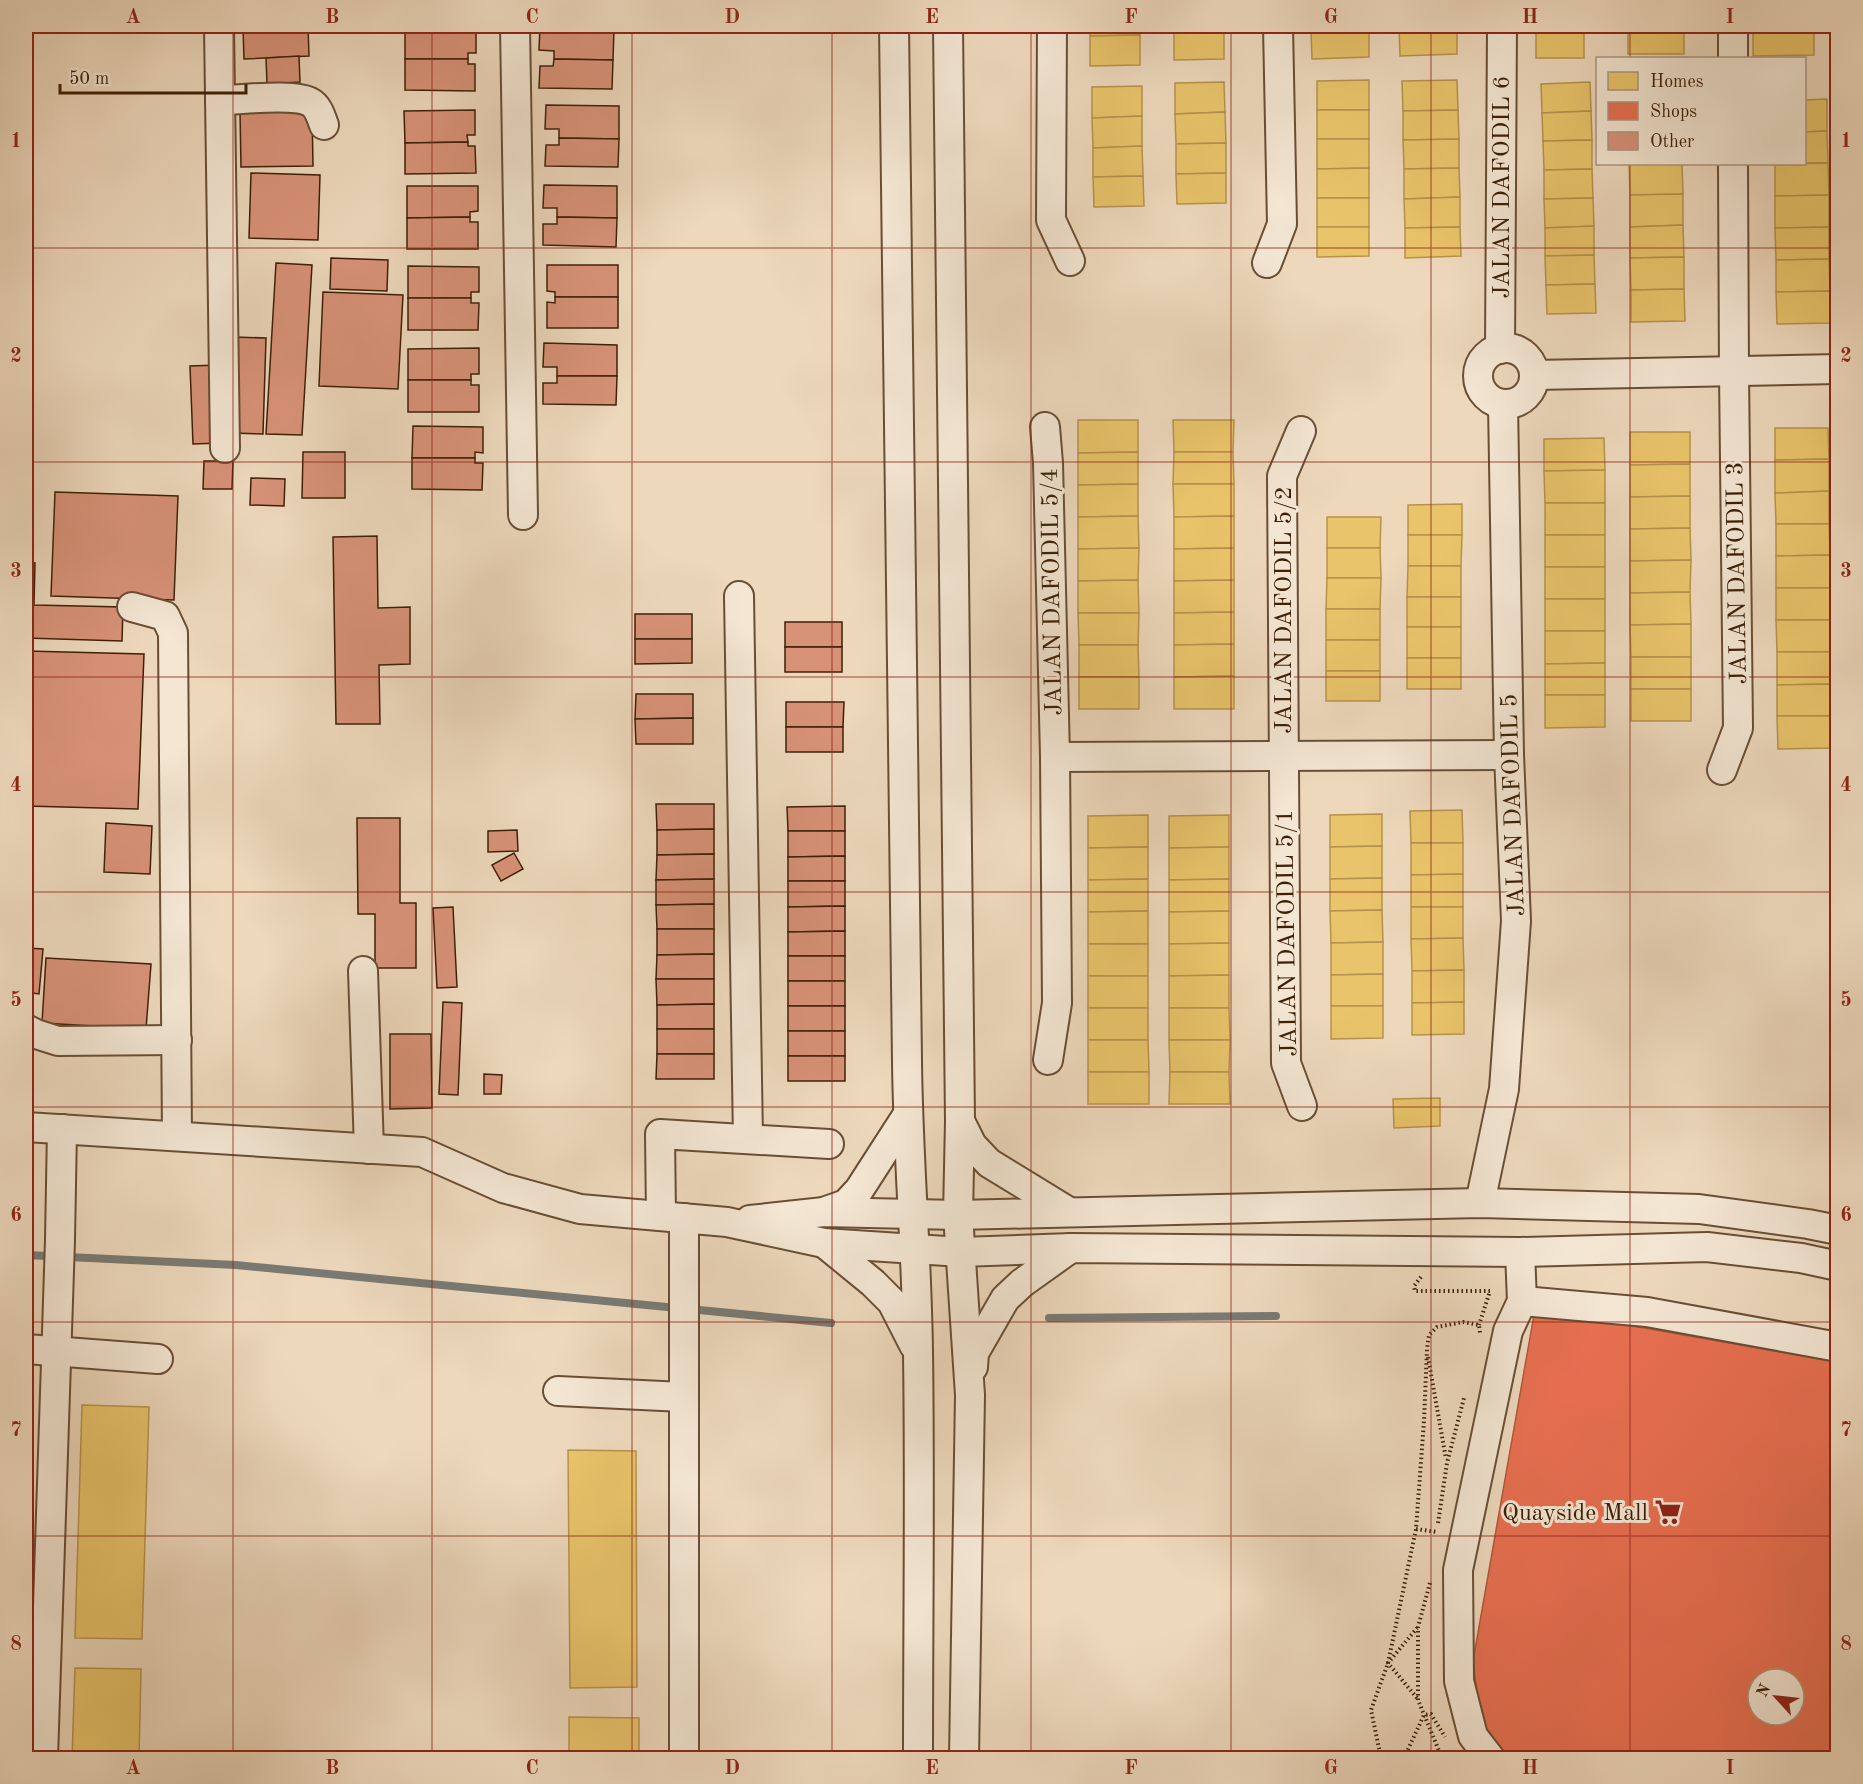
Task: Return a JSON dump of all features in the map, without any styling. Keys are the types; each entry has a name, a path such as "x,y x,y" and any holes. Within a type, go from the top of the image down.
{"street":[{"path":"219,26 225,448"},
{"path":"515,26 523,515"},
{"path":"894,26 908,1114 918,1353 918,1758"},
{"path":"948,26 960,1121 958,1215 970,1395"},
{"path":"1052,26 1051,220 1070,261"},
{"path":"1267,263 1282,224 1278,26"},
{"name":"JALAN DAFODIL 6","path":"1500,349 1502,26"},
{"path":"1733,26 1733,57"},
{"path":"220,100 293,98 311,102 324,125"},
{"name":"JALAN DAFODIL 3","path":"1722,770 1738,728 1733,165"},
{"path":"1500,349 1514,350 1526,357 1534,375 1531,389 1527,394 1516,402 1503,405 1489,399 1483,393 1478,378 1478,370 1486,356 1500,349"},
{"path":"1534,375 1838,369"},
{"name":"JALAN DAFODIL 5","path":"1480,1203 1504,1089 1516,921 1509,755 1503,405"},
{"name":"JALAN DAFODIL 5/4","path":"1045,427 1048,463 1055,757 1057,1004 1048,1060"},
{"name":"JALAN DAFODIL 5/2","path":"1284,757 1282,476 1301,431"},
{"path":"739,596 748,1139"},
{"path":"132,607 165,616 173,633 177,1136"},
{"path":"1055,757 1509,755"},
{"name":"JALAN DAFODIL 5/1","path":"1284,757 1286,1063 1302,1107"},
{"path":"363,971 369,1149"},
{"path":"26,1029 58,1041 177,1040"},
{"path":"824,1212 846,1204 859,1190 908,1114"},
{"path":"960,1121 972,1145 989,1163 1069,1212"},
{"path":"26,1127 422,1152 503,1188 580,1209 727,1222 824,1244 961,1252 1071,1248 1520,1252 1707,1247 1801,1258 1838,1266"},
{"path":"43,1758 62,1129"},
{"path":"684,1758 684,1308 660,1134 829,1144"},
{"path":"727,1222 824,1212 958,1215 1480,1203 1699,1209 1838,1230"},
{"path":"824,1244 873,1283 892,1302 918,1353"},
{"path":"964,1758 970,1395 974,1353 1005,1299 1022,1283 1071,1248"},
{"path":"1490,1758 1473,1736 1459,1681 1458,1570 1508,1332 1522,1301 1520,1252"},
{"path":"1522,1301 1647,1312 1838,1347"},
{"path":"26,1349 159,1359"},
{"path":"558,1391 683,1397"}],"path":[{"path":"1425,1275 1420,1277 1414,1286 1415,1292 1490,1291 1479,1325 1481,1339"},
{"path":"1382,1758 1371,1710 1388,1662 1416,1529 1429,1335 1437,1327 1463,1322 1479,1325"},
{"path":"1427,1349 1447,1463"},
{"path":"1436,1542 1447,1463 1465,1395"},
{"path":"1416,1529 1437,1532"},
{"path":"1430,1583 1432,1572"},
{"path":"1388,1662 1418,1627 1418,1700"},
{"path":"1388,1662 1418,1700 1442,1758"},
{"path":"1424,1715 1431,1714 1446,1740"},
{"path":"1404,1758 1424,1715"}],"building: Homes":[{"path":"1090,26 1139,26 1140,35 1090,36"},
{"path":"1174,26 1223,26 1224,29 1174,30"},
{"path":"1311,26 1369,26 1369,28 1311,29"},
{"path":"1399,26 1457,26 1457,54 1400,56"},
{"path":"1536,26 1584,26 1584,29 1536,29"},
{"path":"1628,26 1684,26 1684,54 1628,54"},
{"path":"1753,26 1814,26 1814,55 1753,56"},
{"path":"1369,28 1369,57 1312,59 1311,29"},
{"path":"1224,29 1224,59 1174,60 1174,30"},
{"path":"1536,29 1584,29 1584,58 1536,58"},
{"path":"1140,35 1140,65 1090,66 1090,36"},
{"path":"1369,80 1369,110 1317,110 1317,81"},
{"path":"1457,80 1458,110 1403,111 1402,81"},
{"path":"1224,82 1225,112 1175,114 1175,83"},
{"path":"1590,82 1591,111 1542,113 1541,84"},
{"path":"1142,86 1142,116 1092,118 1092,87"},
{"path":"1827,99 1827,131 1806,132 1806,100"},
{"path":"1317,110 1369,110 1369,139 1317,139"},
{"path":"1458,110 1459,139 1403,140 1403,111"},
{"path":"1591,111 1592,140 1543,141 1542,113"},
{"path":"1225,112 1226,143 1176,144 1175,114"},
{"path":"1142,116 1142,146 1093,148 1092,118"},
{"path":"1827,131 1828,163 1806,163 1806,132"},
{"path":"1317,139 1369,139 1369,168 1317,169"},
{"path":"1459,139 1459,168 1404,169 1403,140"},
{"path":"1592,140 1592,169 1544,170 1543,141"},
{"path":"1226,143 1226,173 1176,174 1176,144"},
{"path":"1142,146 1143,176 1093,177 1093,148"},
{"path":"1828,163 1829,195 1775,196 1775,165"},
{"path":"1629,165 1682,165 1683,194 1630,195"},
{"path":"1369,168 1369,198 1317,198 1317,169"},
{"path":"1459,168 1460,197 1404,199 1404,169"},
{"path":"1592,169 1593,198 1544,199 1544,170"},
{"path":"1226,173 1226,203 1177,204 1176,174"},
{"path":"1143,176 1144,206 1094,207 1093,177"},
{"path":"1683,194 1683,225 1630,227 1630,195"},
{"path":"1829,195 1829,227 1775,228 1775,196"},
{"path":"1460,197 1460,227 1405,228 1404,199"},
{"path":"1317,198 1369,198 1369,227 1317,227"},
{"path":"1593,198 1594,226 1545,228 1544,199"},
{"path":"1683,225 1684,257 1630,258 1630,227"},
{"path":"1594,226 1594,255 1545,256 1545,228"},
{"path":"1317,227 1369,227 1369,256 1317,257"},
{"path":"1460,227 1461,256 1405,258 1405,228"},
{"path":"1829,227 1829,259 1776,260 1775,228"},
{"path":"1594,255 1595,284 1546,285 1545,256"},
{"path":"1684,257 1684,289 1631,290 1630,258"},
{"path":"1829,259 1830,291 1776,292 1776,260"},
{"path":"1595,284 1596,313 1547,314 1546,285"},
{"path":"1684,289 1685,321 1631,322 1631,290"},
{"path":"1830,291 1830,323 1777,324 1776,292"},
{"path":"1078,420 1138,420 1138,452 1078,453"},
{"path":"1173,420 1234,420 1233,452 1174,452"},
{"path":"1775,428 1828,428 1829,459 1775,460"},
{"path":"1630,432 1690,432 1690,464 1630,465"},
{"path":"1604,438 1605,470 1544,471 1544,439"},
{"path":"1138,452 1138,484 1078,485 1078,453"},
{"path":"1174,452 1233,452 1234,484 1173,484"},
{"path":"1829,459 1829,491 1775,493 1775,460"},
{"path":"1690,464 1690,496 1630,497 1630,465"},
{"path":"1605,470 1605,503 1545,503 1544,471"},
{"path":"1138,484 1138,516 1078,517 1078,485"},
{"path":"1173,484 1234,484 1234,516 1174,517"},
{"path":"1829,491 1829,524 1776,524 1775,493"},
{"path":"1690,496 1690,528 1630,529 1630,497"},
{"path":"1545,503 1605,503 1605,535 1545,535"},
{"path":"1462,504 1462,535 1408,535 1408,505"},
{"path":"1138,516 1139,548 1078,549 1078,517"},
{"path":"1234,516 1234,548 1174,549 1174,517"},
{"path":"1327,517 1381,517 1380,548 1327,548"},
{"path":"1776,524 1829,524 1830,555 1776,556"},
{"path":"1690,528 1691,560 1630,561 1630,529"},
{"path":"1408,535 1462,535 1461,566 1408,566"},
{"path":"1545,535 1605,535 1605,567 1545,567"},
{"path":"1139,548 1138,580 1078,581 1078,549"},
{"path":"1234,548 1234,580 1174,581 1174,549"},
{"path":"1327,548 1380,548 1381,578 1327,578"},
{"path":"1830,555 1830,588 1776,588 1776,556"},
{"path":"1691,560 1690,592 1630,593 1630,561"},
{"path":"1408,566 1461,566 1461,597 1407,597"},
{"path":"1545,567 1605,567 1605,599 1545,599"},
{"path":"1327,578 1381,578 1380,609 1326,609"},
{"path":"1138,580 1139,613 1078,613 1078,581"},
{"path":"1234,580 1234,612 1174,613 1174,581"},
{"path":"1776,588 1830,588 1830,620 1776,620"},
{"path":"1690,592 1691,624 1630,625 1630,593"},
{"path":"1407,597 1461,597 1461,627 1407,627"},
{"path":"1545,599 1605,599 1605,631 1545,631"},
{"path":"1326,609 1380,609 1380,640 1326,640"},
{"path":"1234,612 1234,644 1174,645 1174,613"},
{"path":"1078,613 1139,613 1138,645 1079,645"},
{"path":"1776,620 1830,620 1831,652 1777,652"},
{"path":"1691,624 1691,657 1631,657 1630,625"},
{"path":"1407,627 1461,627 1461,658 1407,658"},
{"path":"1545,631 1605,631 1605,663 1545,664"},
{"path":"1326,640 1380,640 1380,671 1326,671"},
{"path":"1234,644 1234,676 1174,677 1174,645"},
{"path":"1079,645 1138,645 1139,677 1079,677"},
{"path":"1777,652 1831,652 1830,684 1777,685"},
{"path":"1631,657 1691,657 1691,689 1631,689"},
{"path":"1407,658 1461,658 1461,689 1407,689"},
{"path":"1605,663 1605,695 1545,695 1545,664"},
{"path":"1326,671 1380,671 1380,701 1326,701"},
{"path":"1234,676 1234,709 1174,709 1174,677"},
{"path":"1079,677 1139,677 1139,709 1079,709"},
{"path":"1830,684 1831,716 1777,716 1777,685"},
{"path":"1631,689 1691,689 1691,721 1631,721"},
{"path":"1545,695 1605,695 1605,727 1545,728"},
{"path":"1777,716 1831,716 1831,748 1778,749"},
{"path":"1462,810 1463,843 1411,843 1410,811"},
{"path":"1382,814 1382,846 1330,847 1330,815"},
{"path":"1148,815 1148,847 1088,848 1088,816"},
{"path":"1229,815 1229,847 1169,848 1169,816"},
{"path":"1411,843 1463,843 1463,874 1411,875"},
{"path":"1382,846 1382,878 1330,879 1330,847"},
{"path":"1148,847 1148,879 1088,880 1088,848"},
{"path":"1229,847 1229,879 1169,880 1169,848"},
{"path":"1463,874 1463,907 1411,907 1411,875"},
{"path":"1382,878 1382,910 1330,911 1330,879"},
{"path":"1148,879 1148,911 1088,912 1088,880"},
{"path":"1229,879 1229,911 1169,912 1169,880"},
{"path":"1411,907 1463,907 1463,938 1411,939"},
{"path":"1382,910 1383,942 1331,943 1330,911"},
{"path":"1148,911 1148,944 1088,944 1088,912"},
{"path":"1229,911 1229,943 1169,944 1169,912"},
{"path":"1463,938 1464,970 1412,971 1411,939"},
{"path":"1383,942 1383,974 1331,975 1331,943"},
{"path":"1229,943 1229,975 1169,976 1169,944"},
{"path":"1088,944 1148,944 1148,976 1088,976"},
{"path":"1464,970 1464,1002 1412,1003 1412,971"},
{"path":"1383,974 1383,1006 1331,1006 1331,975"},
{"path":"1229,975 1229,1008 1169,1008 1169,976"},
{"path":"1088,976 1148,976 1148,1008 1088,1008"},
{"path":"1464,1002 1464,1034 1412,1035 1412,1003"},
{"path":"1331,1006 1383,1006 1383,1038 1331,1039"},
{"path":"1088,1008 1148,1008 1148,1040 1088,1040"},
{"path":"1169,1008 1229,1008 1230,1040 1169,1040"},
{"path":"1088,1040 1148,1040 1149,1072 1088,1072"},
{"path":"1169,1040 1230,1040 1229,1072 1170,1072"},
{"path":"1088,1072 1149,1072 1149,1104 1088,1104"},
{"path":"1170,1072 1229,1072 1230,1104 1169,1104"},
{"path":"1440,1098 1440,1126 1394,1128 1393,1099"},
{"path":"82,1405 149,1407 142,1639 75,1638"},
{"path":"568,1450 636,1451 637,1687 570,1688"},
{"path":"75,1668 141,1669 139,1758 72,1758"},
{"path":"569,1717 639,1718 639,1758 569,1758"}],"building: Shops":[{"name":"Quayside Mall","path":"1535,1309 1838,1362 1838,1758 1505,1758 1481,1723 1473,1661"}],"building: Other":[{"path":"308,26 309,56 244,59 243,28"},
{"path":"405,27 476,27 476,53 468,53 468,59 405,59"},
{"path":"540,27 614,28 613,60 554,59 554,51 539,50"},
{"path":"299,56 300,82 267,84 266,58"},
{"path":"405,59 468,59 468,64 475,64 475,91 405,90"},
{"path":"554,59 613,60 612,89 539,88 540,66 553,66"},
{"path":"546,105 619,106 619,139 559,138 559,129 545,129"},
{"path":"475,110 475,135 467,135 468,142 405,143 404,111"},
{"path":"312,111 313,166 241,167 240,112"},
{"path":"559,138 619,139 618,167 545,166 546,145 559,145"},
{"path":"468,142 468,146 475,146 476,173 405,174 405,143"},
{"path":"251,173 320,175 318,240 249,238"},
{"path":"544,185 617,186 617,218 557,217 557,208 543,208"},
{"path":"407,186 478,186 478,211 470,212 470,217 407,218"},
{"path":"470,217 470,222 478,222 478,249 407,249 407,218"},
{"path":"557,217 617,218 616,247 543,245 543,224 557,224"},
{"path":"331,258 388,260 387,291 330,289"},
{"path":"276,263 312,265 302,435 266,434"},
{"path":"547,265 618,265 618,297 555,297 555,292 547,291"},
{"path":"408,266 479,267 479,292 471,292 471,298 408,298"},
{"path":"323,292 403,295 398,389 319,386"},
{"path":"555,297 618,297 618,328 547,328 547,302 555,303"},
{"path":"408,298 471,298 471,303 479,303 478,330 408,330"},
{"path":"234,337 266,338 263,434 231,433"},
{"path":"544,343 617,345 617,376 557,376 557,367 543,367"},
{"path":"479,348 479,374 471,374 471,380 408,380 408,349"},
{"path":"218,365 220,443 193,444 190,366"},
{"path":"557,376 617,376 616,405 543,404 543,383 557,383"},
{"path":"408,380 471,380 471,385 479,385 479,412 408,412"},
{"path":"413,426 483,427 483,453 475,452 475,458 412,458"},
{"path":"303,452 345,452 345,498 302,498"},
{"path":"412,458 475,458 475,463 483,463 482,490 412,489"},
{"path":"204,461 233,461 232,489 203,489"},
{"path":"251,478 285,479 284,506 250,505"},
{"path":"55,492 178,496 174,600 51,596"},
{"path":"377,536 378,608 410,607 410,664 379,665 380,724 336,724 333,537"},
{"path":"26,562 35,563 34,605 123,607 122,641 26,638"},
{"path":"635,614 692,614 692,639 635,639"},
{"path":"785,622 842,622 842,647 785,647"},
{"path":"635,639 692,639 692,663 635,664"},
{"path":"785,647 842,647 842,672 785,672"},
{"path":"26,651 144,654 138,809 26,806"},
{"path":"636,694 693,694 693,718 635,719"},
{"path":"786,702 844,702 843,727 786,727"},
{"path":"693,718 693,744 636,744 635,719"},
{"path":"786,727 843,727 843,752 786,752"},
{"path":"656,804 714,804 714,829 657,830"},
{"path":"845,806 845,831 788,831 787,807"},
{"path":"357,818 400,818 400,903 416,903 416,968 375,968 375,914 358,914"},
{"path":"106,823 152,826 150,874 104,872"},
{"path":"714,829 714,854 657,855 657,830"},
{"path":"517,830 518,851 488,852 488,831"},
{"path":"788,831 845,831 845,856 788,857"},
{"path":"514,853 523,869 501,881 492,865"},
{"path":"714,854 714,879 656,880 657,855"},
{"path":"845,856 845,881 788,881 788,857"},
{"path":"714,879 714,904 656,905 656,880"},
{"path":"788,881 845,881 845,906 788,907"},
{"path":"714,904 714,929 657,929 656,905"},
{"path":"845,906 845,931 788,932 788,907"},
{"path":"453,907 457,987 437,988 433,908"},
{"path":"657,929 714,929 714,954 657,955"},
{"path":"845,931 845,956 788,956 788,932"},
{"path":"26,948 43,949 39,994 26,992"},
{"path":"714,954 714,979 656,979 657,955"},
{"path":"788,956 845,956 845,981 788,981"},
{"path":"46,958 151,964 146,1029 42,1023"},
{"path":"656,979 714,979 714,1004 657,1005"},
{"path":"788,981 845,981 845,1006 788,1006"},
{"path":"443,1002 462,1003 458,1095 439,1094"},
{"path":"714,1004 714,1029 657,1029 657,1005"},
{"path":"788,1006 845,1006 845,1031 788,1031"},
{"path":"657,1029 714,1029 714,1054 657,1054"},
{"path":"788,1031 845,1031 845,1056 788,1056"},
{"path":"390,1034 431,1034 432,1108 390,1109"},
{"path":"657,1054 714,1054 714,1079 656,1079"},
{"path":"788,1056 845,1056 845,1081 788,1081"},
{"path":"484,1074 502,1075 501,1094 484,1094"}],"waterway":[{"path":"26,1255 236,1265 677,1308"},
{"path":"689,1309 831,1323"},
{"path":"1049,1318 1276,1316"}],"place":[{"name":"Quayside Mall","path":"1668,1512"}]}
